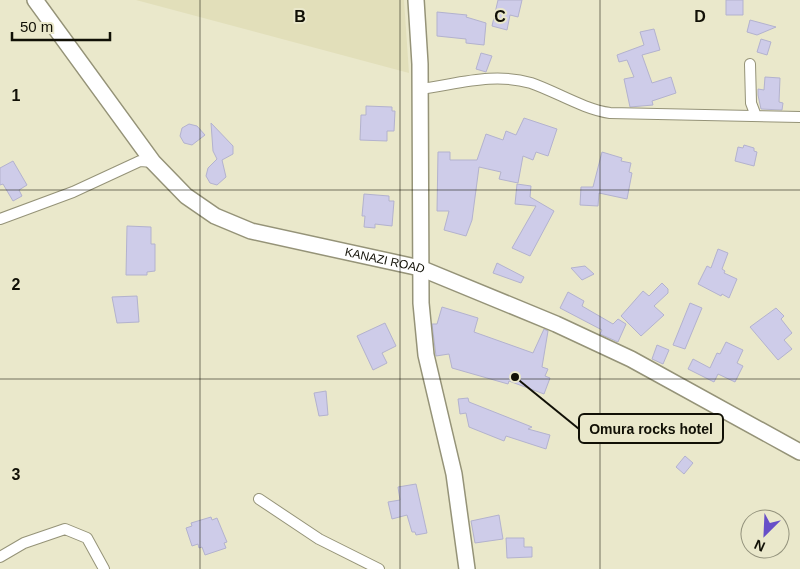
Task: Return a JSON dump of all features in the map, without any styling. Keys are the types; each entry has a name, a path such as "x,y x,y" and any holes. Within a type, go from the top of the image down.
{"main road":[{"name":"KANAZI ROAD","path":"34,0 153,162 186,196 215,216 251,230 420,268 556,324 631,359 800,452"},
{"path":"416,0 420,89 421,303 426,354 454,474 467,569"}],"street":[{"path":"750,64 751,103 756,116"},
{"path":"420,89 485,77 500,78 531,83 603,112 664,116 800,117"},
{"path":"0,219 72,192 140,161 153,162"},
{"path":"259,499 325,543 379,569"},
{"path":"0,557 24,542 65,529 87,538 104,569"}],"shaded area":[{"path":"136,0 404,0 409,73"}],"building":[{"path":"498,0 522,0 518,17 510,15 507,30 492,26"},
{"path":"726,0 743,0 743,15 726,15"},
{"path":"437,12 467,15 466,17 486,23 484,45 466,43 466,39 437,36"},
{"path":"750,20 776,27 757,35 747,32"},
{"path":"654,29 660,50 642,55 652,83 671,77 676,93 652,101 653,105 630,107 624,79 634,77 627,60 619,62 617,55 644,45 640,32"},
{"path":"761,39 771,42 767,55 757,52"},
{"path":"481,53 492,56 486,72 476,69"},
{"path":"765,77 780,78 779,102 783,103 782,110 761,109 758,89 764,90"},
{"path":"366,106 392,107 392,111 395,111 394,131 387,131 387,141 360,140 361,115 366,115"},
{"path":"524,118 557,129 548,156 536,152 533,160 523,156 518,183 499,179 501,172 479,167 472,220 466,236 444,230 449,211 437,211 438,152 450,152 450,160 477,160 486,134 503,140 506,131 516,135"},
{"path":"211,123 233,146 233,154 222,160 226,177 217,185 210,183 206,176 208,168 217,159 213,151"},
{"path":"189,124 197,126 205,135 192,145 184,143 180,136 182,128"},
{"path":"744,145 754,148 754,151 757,152 754,166 735,161 738,147 743,148"},
{"path":"602,152 622,158 621,161 631,163 629,172 632,173 627,199 599,193 598,206 580,205 581,187 593,187"},
{"path":"13,161 27,185 19,190 22,196 13,201 3,184 0,185 0,168"},
{"path":"517,184 531,186 530,197 554,211 530,256 512,248 536,206 515,204"},
{"path":"364,194 389,196 389,201 394,201 392,226 375,224 375,228 364,227 365,216 362,216"},
{"path":"127,226 151,227 151,244 155,244 155,271 147,272 147,275 126,275"},
{"path":"718,249 728,253 722,269 725,271 724,273 737,279 729,298 698,284 707,266 711,268"},
{"path":"497,263 524,277 521,283 493,273"},
{"path":"585,266 594,274 582,280 571,268"},
{"path":"662,283 668,289 668,293 654,306 664,315 641,336 621,316 643,291 649,296"},
{"path":"568,292 584,301 582,306 613,324 618,319 626,324 618,342 600,334 602,330 560,308"},
{"path":"137,296 139,322 117,323 112,297"},
{"path":"690,303 702,308 685,349 673,345"},
{"path":"442,307 478,318 474,332 533,353 544,329 548,331 542,367 548,369 545,376 550,378 544,394 509,381 508,384 452,368 449,354 436,356 432,324 437,324"},
{"path":"776,308 784,316 781,319 792,333 784,340 792,349 778,360 750,327"},
{"path":"385,323 396,346 382,353 387,363 373,370 357,336"},
{"path":"726,342 743,350 737,363 743,366 735,382 718,374 714,382 688,369 693,359 710,368 717,353 720,354"},
{"path":"657,345 669,350 663,364 652,359"},
{"path":"326,391 328,415 319,416 314,393"},
{"path":"468,398 469,402 532,427 528,429 550,435 546,449 506,436 504,441 469,427 466,413 460,414 458,399"},
{"path":"685,456 693,463 684,474 676,467"},
{"path":"416,484 427,533 416,535 415,532 412,532 407,515 392,519 388,502 400,500 398,487"},
{"path":"499,515 503,539 475,543 471,521"},
{"path":"211,517 212,520 217,518 227,542 224,543 226,548 205,555 202,547 199,548 198,544 192,546 186,528 192,526 191,523"},
{"path":"506,538 524,538 524,547 532,547 532,557 507,558"}],"place":[{"name":"Omura rocks hotel","path":"515,377"}]}
